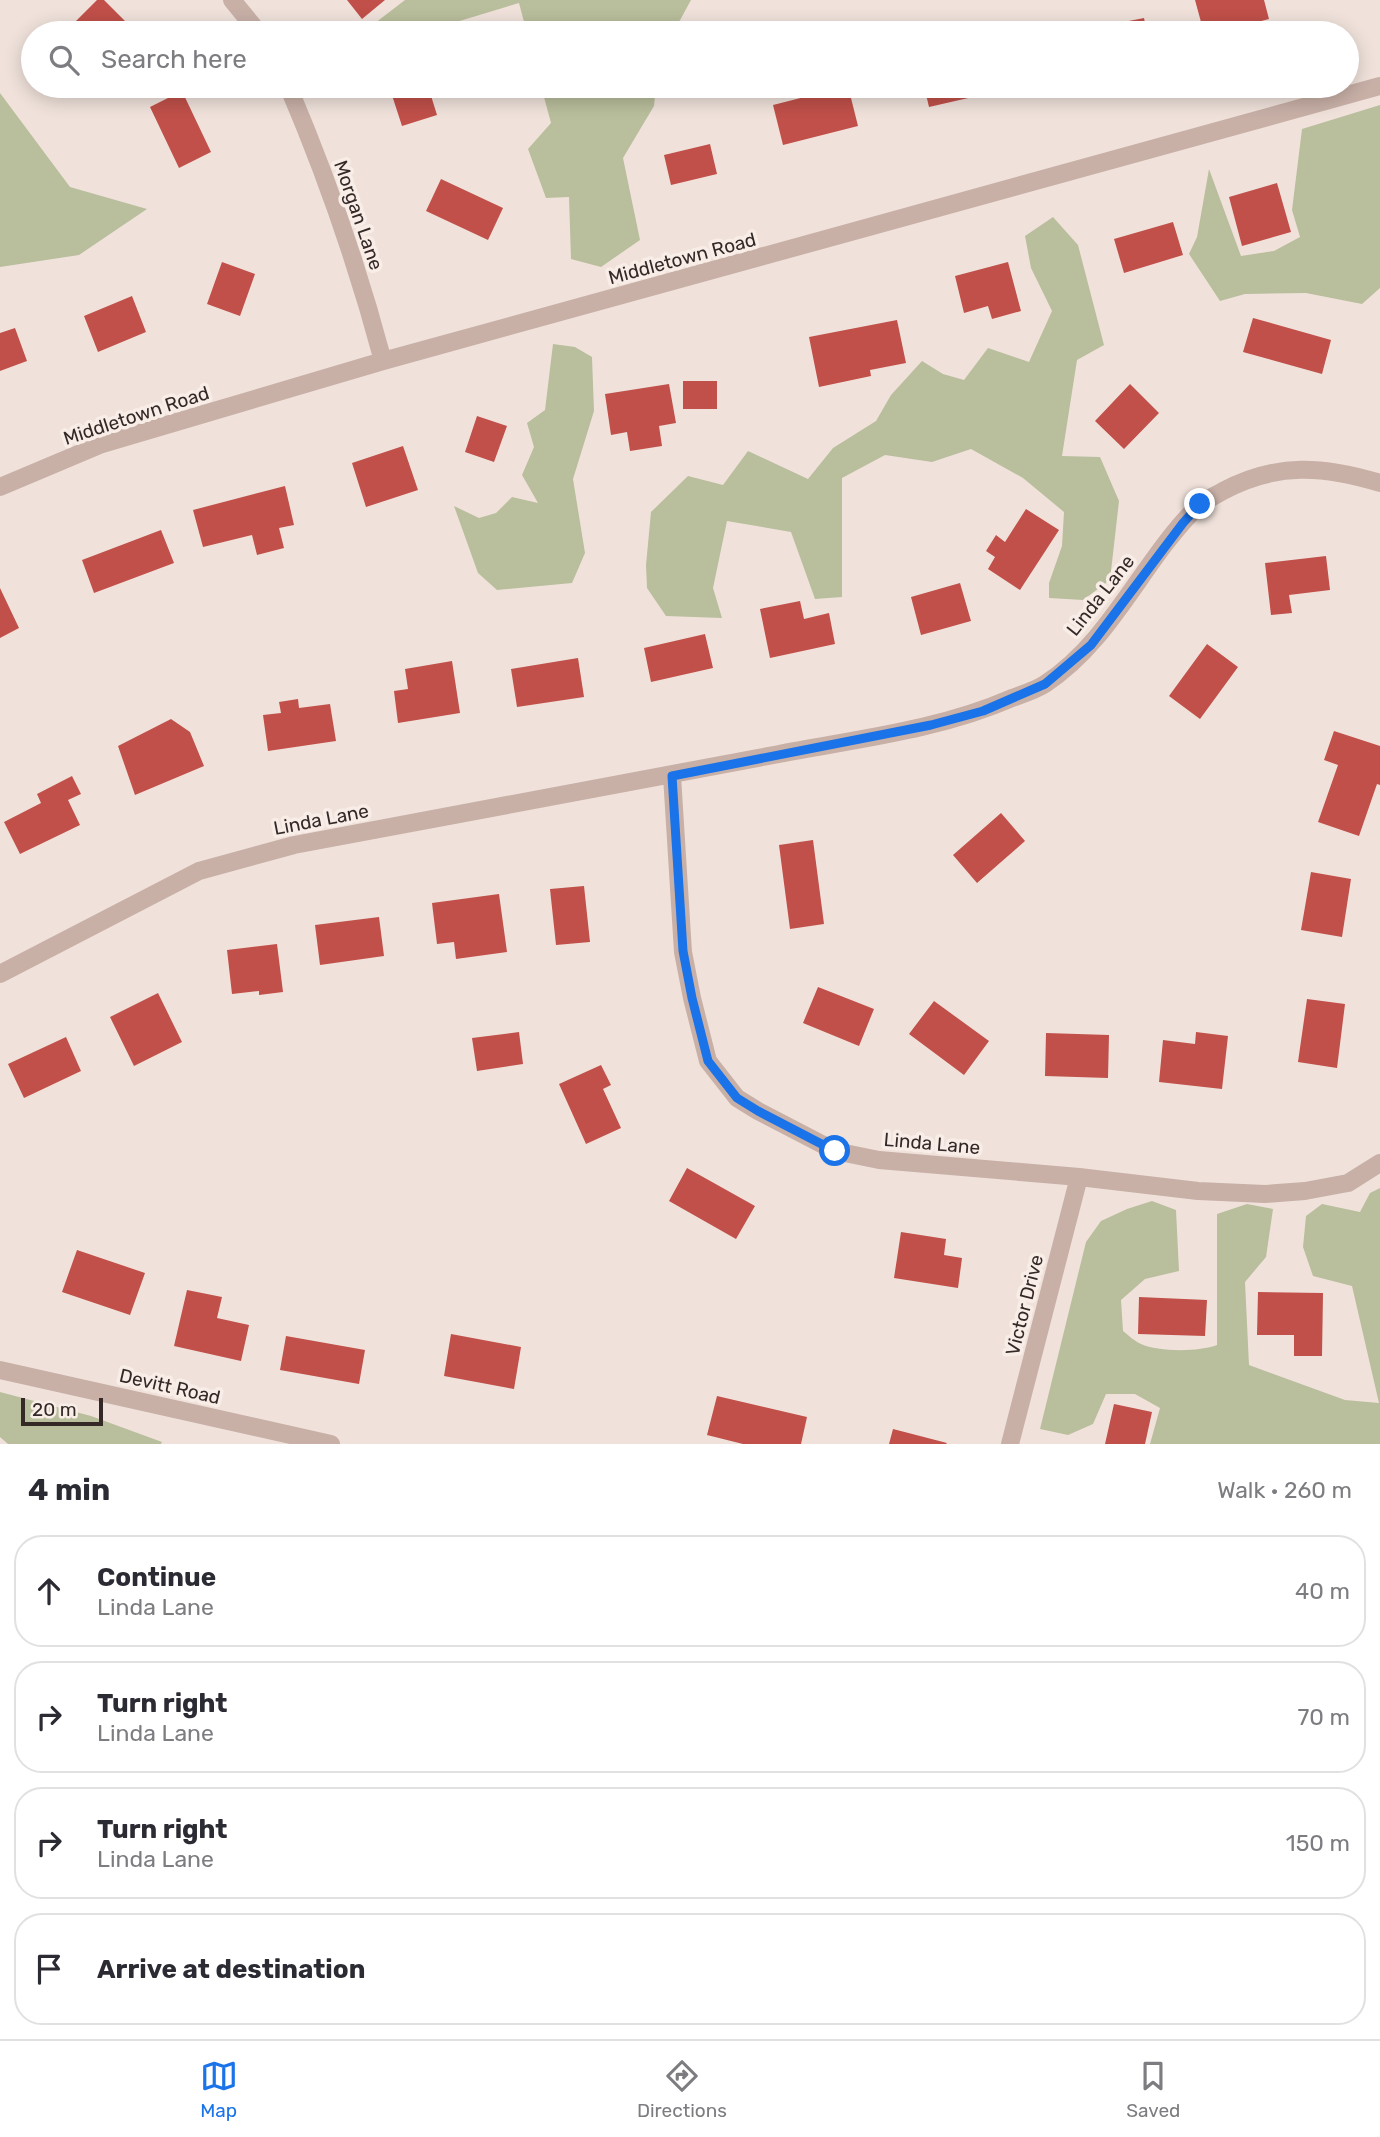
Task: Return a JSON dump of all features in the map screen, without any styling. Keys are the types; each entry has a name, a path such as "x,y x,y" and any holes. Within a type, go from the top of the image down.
{"street":[{"path":"232,0 249,21"},
{"name":"Middletown Road","path":"1359,92 1380,86"},
{"name":"Morgan Lane","path":"293,98 310,137 364,292 383,361"},
{"name":"Middletown Road","path":"0,487 102,444 383,361 1338,98"},
{"name":"Linda Lane","path":"0,974 166,886 199,871 236,859 294,845 672,776 931,725 983,711 1045,684 1091,645 1200,504 1242,481 1280,471 1320,469 1380,483"},
{"name":"Linda Lane","path":"672,776 683,951 708,1061 737,1098 758,1111 835,1151 879,1160 1079,1177 1198,1191 1265,1194 1305,1191 1348,1183 1380,1163"},
{"name":"Victor Drive","path":"1010,1444 1079,1177"},
{"name":"Devitt Road","path":"0,1370 331,1444"}],"green space":[{"path":"405,0 691,0 680,21 524,21 519,3 460,21 378,21"},
{"path":"0,93 70,187 147,209 79,255 0,267"},
{"path":"544,98 655,98 654,106 623,158 640,240 601,267 571,259 569,197 546,198 528,149 551,123"},
{"path":"1380,105 1380,288 1362,304 1306,293 1245,294 1220,301 1189,254 1197,237 1209,169 1241,256 1274,251 1300,237 1292,210 1302,129"},
{"path":"1053,217 1078,245 1104,345 1077,360 1062,456 1100,457 1119,501 1110,580 1083,600 1049,598 1049,583 1062,546 1064,512 1023,478 971,449 932,462 885,455 842,478 842,597 815,599 791,532 727,521 713,588 722,618 666,616 647,588 646,565 651,512 688,476 723,485 748,451 808,479 833,448 876,421 891,395 922,361 943,374 964,380 988,348 1029,362 1052,311 1031,268 1025,236"},
{"path":"553,344 575,347 592,357 594,411 573,479 585,553 572,583 497,590 478,573 454,506 479,518 496,513 512,497 538,503 522,475 534,447 527,423 545,410"},
{"path":"1380,1188 1380,1444 1150,1444 1160,1408 1135,1394 1106,1394 1093,1424 1068,1435 1040,1429 1086,1242 1101,1221 1152,1201 1176,1210 1179,1271 1145,1279 1121,1300 1123,1331 1138,1343 1158,1349 1190,1350 1217,1345 1217,1214 1247,1204 1273,1209 1266,1257 1245,1282 1249,1365 1345,1400 1379,1403 1352,1286 1313,1276 1303,1247 1306,1216 1322,1204 1360,1212 1370,1193"},
{"path":"0,1392 91,1416 162,1442 8,1444 0,1437"}],"building":[{"path":"97,0 104,0 125,21 76,21"},
{"path":"347,0 385,0 362,19"},
{"path":"1195,0 1264,0 1269,19 1261,21 1201,21"},
{"path":"168,98 185,98 211,152 179,168 150,107"},
{"path":"393,98 432,98 437,115 402,126"},
{"path":"801,98 851,98 858,126 783,145 773,105"},
{"path":"927,98 968,98 929,107"},
{"path":"710,144 717,174 671,185 664,155"},
{"path":"441,179 503,208 488,240 426,211"},
{"path":"1277,183 1291,232 1242,246 1229,197"},
{"path":"1173,222 1183,255 1124,273 1114,239"},
{"path":"222,262 255,274 240,316 207,304"},
{"path":"1008,262 1021,311 992,319 988,306 964,313 955,276"},
{"path":"132,296 146,332 98,352 84,316"},
{"path":"1253,318 1331,340 1322,374 1243,352"},
{"path":"897,320 906,363 870,370 871,376 819,387 809,337"},
{"path":"15,328 27,361 0,371 0,333"},
{"path":"683,381 717,381 717,409 683,409"},
{"path":"669,384 676,423 659,426 662,446 630,451 627,432 611,435 605,394"},
{"path":"1130,384 1159,413 1124,449 1095,421"},
{"path":"477,416 507,426 494,462 465,452"},
{"path":"403,446 418,490 366,507 352,463"},
{"path":"285,486 294,525 279,528 284,548 257,555 252,535 203,547 193,510"},
{"path":"1026,509 1059,530 1020,590 988,569 995,557 986,551 996,535 1005,542"},
{"path":"161,530 174,563 94,593 82,560"},
{"path":"1326,556 1330,590 1289,595 1292,613 1271,615 1265,563"},
{"path":"960,583 971,621 921,635 911,597"},
{"path":"0,588 19,628 0,638"},
{"path":"800,601 804,619 829,613 835,644 770,658 760,609"},
{"path":"705,634 713,668 651,682 644,648"},
{"path":"1207,644 1238,667 1200,719 1169,696"},
{"path":"578,658 584,697 517,707 511,669"},
{"path":"452,661 460,713 398,723 394,691 408,689 405,669"},
{"path":"298,699 299,708 330,704 336,741 268,751 263,715 281,713 279,702"},
{"path":"171,719 190,732 204,766 135,795 118,746"},
{"path":"1334,731 1380,746 1380,785 1377,784 1359,836 1318,822 1338,765 1324,760"},
{"path":"72,776 81,794 68,800 80,825 20,854 4,822 41,803 37,794"},
{"path":"1001,813 1025,841 977,883 953,855"},
{"path":"813,840 824,924 790,929 779,845"},
{"path":"1311,872 1351,879 1342,937 1301,930"},
{"path":"584,886 590,942 556,945 550,889"},
{"path":"499,894 507,952 456,959 454,942 437,944 432,903"},
{"path":"379,917 384,956 320,965 315,925"},
{"path":"277,944 283,992 232,994 227,950"},
{"path":"818,987 874,1009 859,1046 803,1023"},
{"path":"158,993 182,1042 134,1066 110,1017"},
{"path":"1307,999 1345,1004 1337,1068 1298,1062"},
{"path":"934,1001 989,1041 964,1075 909,1034"},
{"path":"519,1032 523,1064 477,1071 472,1038"},
{"path":"1196,1032 1228,1036 1222,1089 1159,1082 1163,1040 1195,1044"},
{"path":"1046,1033 1109,1035 1108,1078 1045,1076"},
{"path":"66,1037 81,1071 24,1098 8,1064"},
{"path":"601,1065 611,1085 603,1089 621,1128 586,1144 559,1084"},
{"path":"687,1168 755,1206 736,1239 669,1201"},
{"path":"901,1232 946,1239 944,1255 962,1258 958,1288 894,1278"},
{"path":"77,1250 145,1273 130,1315 62,1292"},
{"path":"187,1290 222,1297 217,1318 249,1325 241,1361 174,1346"},
{"path":"1258,1292 1323,1293 1322,1356 1294,1356 1294,1335 1257,1335"},
{"path":"1139,1297 1207,1300 1205,1336 1138,1334"},
{"path":"451,1334 521,1347 514,1389 444,1376"},
{"path":"286,1336 365,1350 359,1384 280,1370"},
{"path":"717,1396 807,1417 801,1444 743,1444 707,1435"},
{"path":"1114,1404 1152,1412 1145,1444 1105,1444"},
{"path":"893,1429 947,1443 889,1444"}],"route":[{"path":"835,1151 737,1098 708,1061 683,951 672,776 931,725 983,711 1045,684 1091,645 1200,504"}]}
